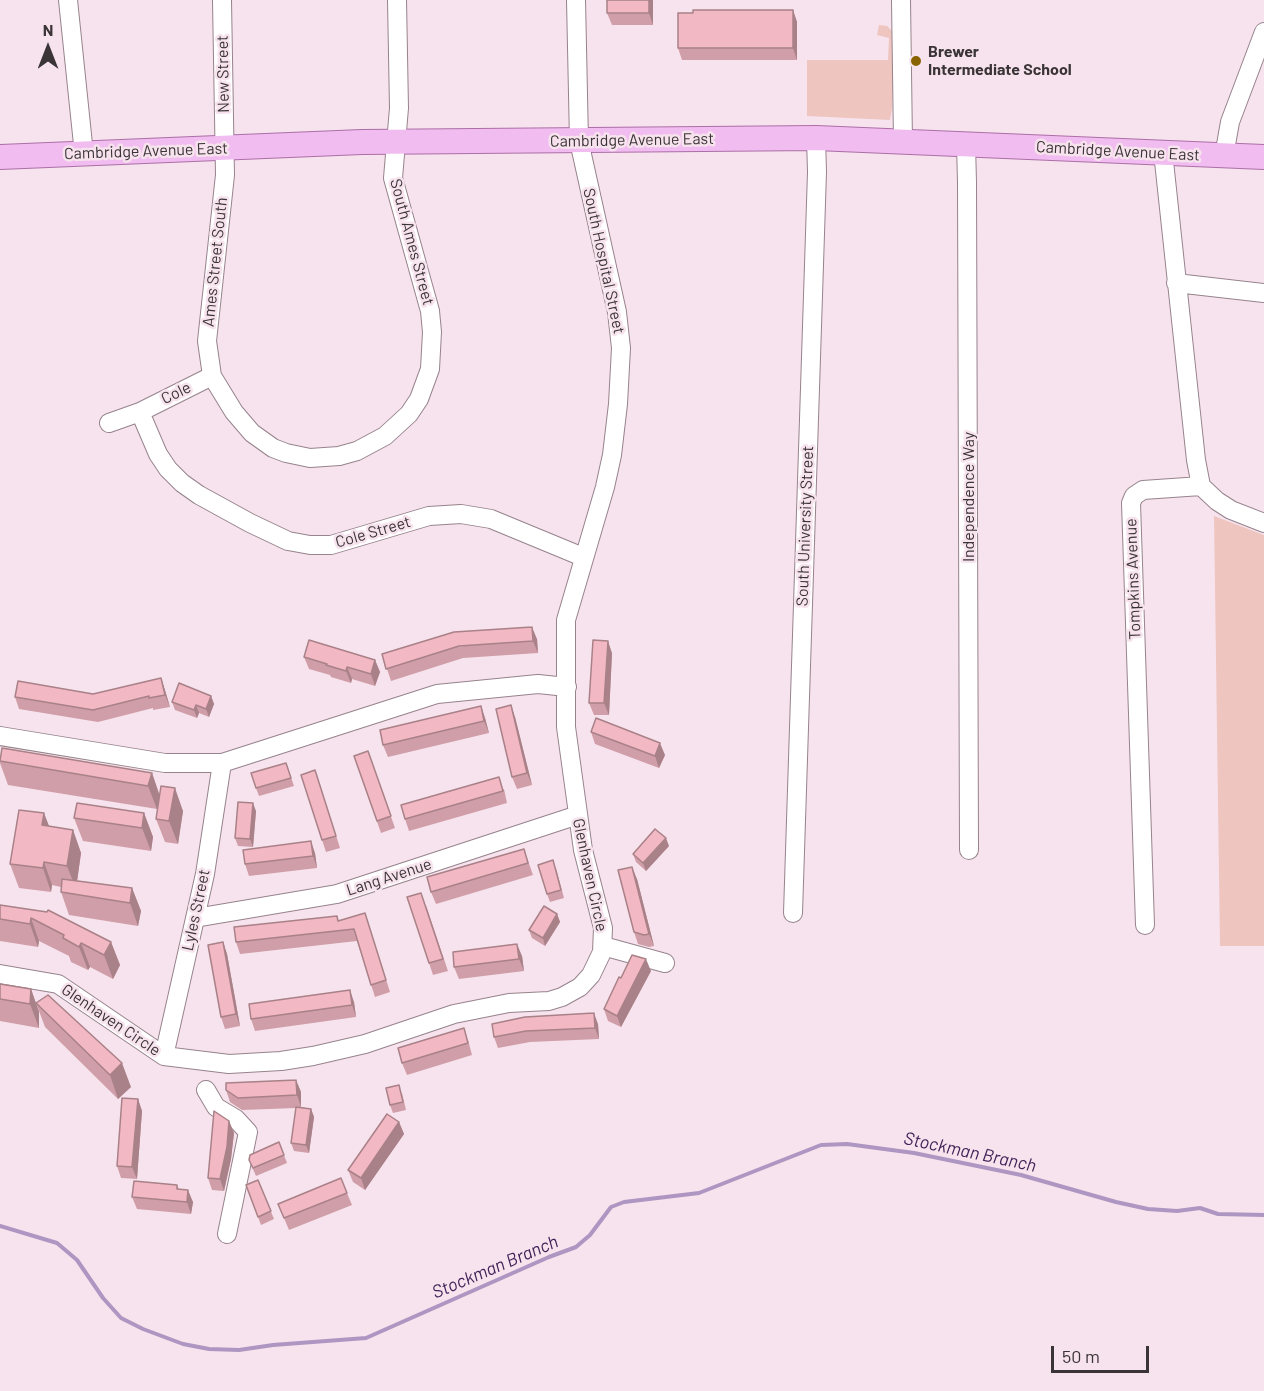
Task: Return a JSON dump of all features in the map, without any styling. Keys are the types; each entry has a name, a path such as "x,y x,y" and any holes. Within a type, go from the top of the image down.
{"main road":[{"name":"Cambridge Avenue East","path":"0,157 396,142 816,138 1264,157"}],"street":[{"path":"68,0 84,154"},
{"name":"New Street","path":"222,0 224,148"},
{"name":"South Ames Street","path":"212,376 234,412 252,433 273,448 297,456 326,458 357,451 385,436 409,414 422,393 430,369 432,332 426,293 393,178 399,108 397,0"},
{"name":"South Hospital Street","path":"567,687 566,620 605,487 612,455 621,348 617,312 579,141 576,0"},
{"path":"901,0 903,142"},
{"path":"1224,156 1230,122 1264,32"},
{"name":"South University Street","path":"793,913 817,172 816,138"},
{"name":"Independence Way","path":"966,145 969,850"},
{"name":"Ames Street South","path":"212,376 207,340 225,176 224,148"},
{"path":"1163,152 1196,460 1202,486 1217,501 1232,510 1264,523"},
{"path":"1176,283 1264,293"},
{"name":"Cole","path":"140,412 212,376"},
{"path":"109,423 140,412"},
{"name":"Cole Street","path":"140,412 158,454 168,469 182,483 250,523 288,541 310,545 331,545 429,516 461,514 491,519 583,557"},
{"name":"Tompkins Avenue","path":"1145,925 1131,503 1134,496 1143,490 1202,486"},
{"path":"0,736 165,763 222,763 436,694 538,684 567,687"},
{"name":"Glenhaven Circle","path":"0,974 58,984 164,1056 229,1064 281,1061 313,1056 365,1044 454,1014 509,1003 549,1001 562,997 580,987 591,975 599,961 603,946 603,928 583,850 578,815 566,728 567,687"},
{"name":"Lyles Street","path":"164,1056 195,918 222,763"},
{"name":"Lang Avenue","path":"195,918 337,894 578,815"},
{"path":"603,946 665,963"},
{"path":"206,1090 216,1107 236,1119 248,1131 227,1234"}],"shaded area":[{"path":"879,25 887,26 895,34 890,120 807,116 807,60 888,60 889,38 877,35"},
{"path":"1214,516 1264,535 1264,946 1220,946"}],"building":[{"path":"607,0 649,0 649,13 607,13"},
{"path":"693,10 793,10 793,48 678,48 678,13 693,13"},
{"path":"532,627 533,641 459,646 386,669 382,654 454,632"},
{"path":"309,640 375,660 371,674 347,667 346,671 304,657"},
{"path":"593,640 608,641 604,703 589,703"},
{"path":"161,678 165,695 149,698 149,696 93,710 15,697 18,681 93,694"},
{"path":"179,683 211,696 206,709 196,705 194,710 172,702"},
{"path":"511,705 527,773 512,777 496,709"},
{"path":"481,706 484,721 383,745 380,730"},
{"path":"596,718 660,743 655,756 591,732"},
{"path":"2,748 152,773 148,786 0,761"},
{"path":"368,751 391,816 377,821 354,756"},
{"path":"286,763 291,778 256,788 251,773"},
{"path":"315,770 336,836 322,840 301,775"},
{"path":"499,777 503,791 405,819 401,805"},
{"path":"161,786 175,788 169,821 156,819"},
{"path":"238,802 253,803 250,839 235,838"},
{"path":"77,803 144,813 142,828 74,818"},
{"path":"19,810 44,813 42,825 73,830 67,866 44,862 43,868 10,864"},
{"path":"655,829 666,838 643,863 633,854"},
{"path":"311,841 313,856 245,864 243,850"},
{"path":"524,849 528,863 431,892 427,877"},
{"path":"553,860 561,890 547,894 538,865"},
{"path":"632,867 649,934 634,932 618,870"},
{"path":"62,879 132,888 130,903 61,892"},
{"path":"421,893 443,959 429,963 407,897"},
{"path":"0,905 47,912 48,910 111,942 104,955 81,943 79,947 63,938 64,935 31,918 30,924 0,919"},
{"path":"544,906 557,914 543,938 529,930"},
{"path":"365,913 386,980 371,985 354,929 236,942 234,927 337,916 338,921"},
{"path":"223,942 236,1014 221,1017 208,945"},
{"path":"517,944 519,959 454,967 453,952"},
{"path":"632,955 646,959 617,1016 604,1009"},
{"path":"0,984 31,989 30,1004 0,999"},
{"path":"350,990 352,1005 251,1019 249,1004"},
{"path":"48,995 122,1063 110,1075 36,1003"},
{"path":"594,1013 595,1028 526,1031 494,1037 492,1024 525,1017"},
{"path":"464,1028 468,1043 402,1063 398,1048"},
{"path":"296,1080 297,1095 238,1098 226,1090 226,1083"},
{"path":"399,1085 403,1102 390,1105 386,1088"},
{"path":"122,1098 138,1099 132,1167 117,1166"},
{"path":"296,1107 311,1109 306,1145 291,1143"},
{"path":"214,1111 229,1121 227,1147 220,1179 208,1178"},
{"path":"387,1114 399,1122 361,1178 348,1170"},
{"path":"279,1142 284,1155 253,1168 249,1160 250,1155"},
{"path":"341,1178 347,1193 284,1218 278,1204"},
{"path":"258,1180 271,1211 258,1217 246,1185"},
{"path":"134,1181 177,1185 177,1189 188,1190 187,1202 132,1197"}],"waterway":[{"name":"Stockman Branch","path":"0,1226 57,1243 77,1260 103,1298 121,1318 183,1344 209,1349 239,1350 366,1338 576,1247 590,1235 611,1207 624,1202 699,1193 821,1145 847,1144 914,1153 1021,1175 1148,1209 1177,1211 1200,1208 1218,1214 1264,1215"}],"place":[{"name":"Brewer Intermediate School","path":"916,61"}]}
